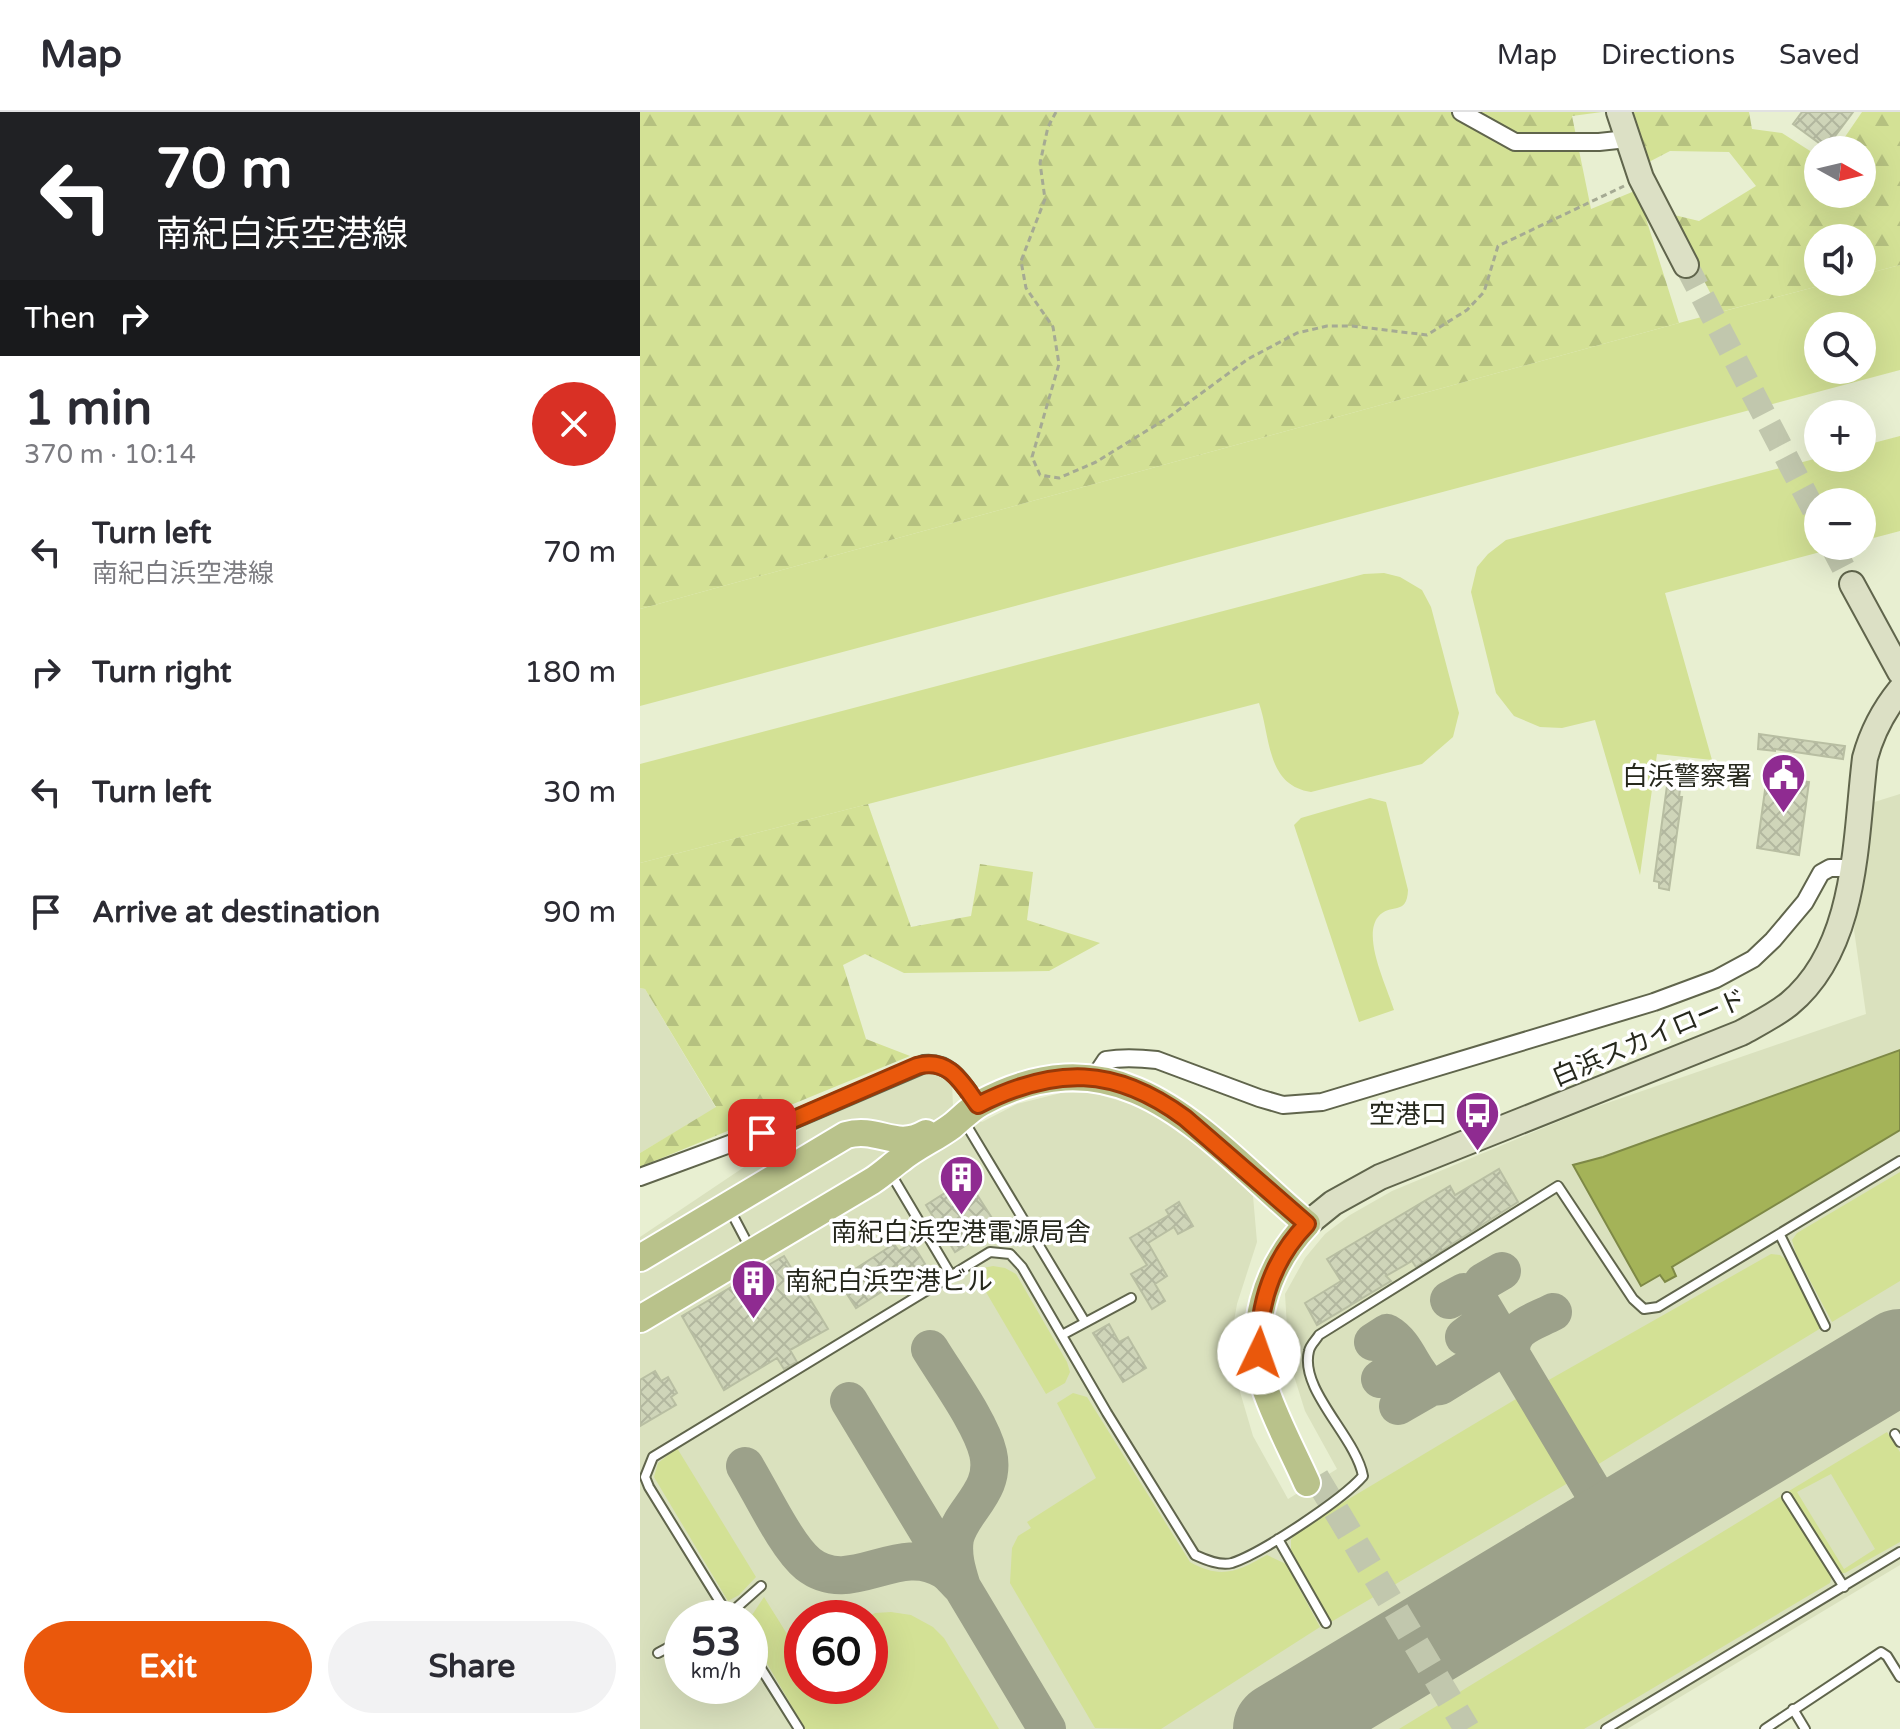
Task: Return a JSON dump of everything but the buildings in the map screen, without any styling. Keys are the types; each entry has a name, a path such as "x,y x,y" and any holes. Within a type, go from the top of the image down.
{"main road":[{"path":"640,1319 889,1170 954,1124 965,1126 1022,1085 1043,1080 1099,1079 1133,1087 1168,1106 1202,1132 1307,1224 1288,1245 1274,1268 1261,1311 1259,1353 1273,1408 1312,1480"},
{"path":"640,1258 814,1153 857,1132 870,1132 898,1141 909,1140 945,1121 965,1126"},
{"path":"814,1153 854,1141 868,1143 876,1148 889,1170"}],"street":[{"path":"1461,112 1515,142 1627,139"},
{"path":"1619,112 1641,178 1686,265"},
{"path":"1852,584 1900,672"},
{"name":"白浜スカイロード","path":"1307,1224 1333,1203 1380,1177 1657,1069 1741,1033 1790,1004 1814,976 1830,950 1848,897 1868,746 1888,705 1900,690"},
{"path":"1099,1079 1100,1069 1106,1060 1142,1058 1283,1105 1322,1102 1654,1002 1716,979 1753,959 1773,940 1805,902 1821,873 1830,868 1852,868"},
{"path":"640,1177 784,1124 924,1064 937,1064 950,1069 965,1126"}],"lane":[{"path":"965,1126 1085,1322"},
{"path":"715,1600 649,1487 645,1477 653,1457 990,1252 1010,1254 1022,1267 1195,1555 1210,1562 1229,1564 1278,1539 1352,1489 1363,1476 1360,1460 1317,1391 1308,1365 1309,1348 1319,1335 1558,1186 1633,1299 1644,1309 1658,1307 1900,1161"},
{"path":"889,1170 951,1275"},
{"path":"728,1205 752,1252"},
{"path":"1780,1235 1825,1326"},
{"path":"1062,1335 1131,1298"},
{"path":"1787,1497 1844,1587"},
{"path":"1278,1539 1326,1623"},
{"path":"1606,1729 1900,1552"},
{"path":"745,1600 761,1586"},
{"path":"658,1653 664,1650"},
{"path":"1765,1729 1881,1652 1900,1677"},
{"path":"768,1680 799,1729"},
{"path":"1793,1709 1805,1729"}],"path":[{"path":"1056,112 1048,127 1040,163 1045,199 1021,261 1026,288 1053,327 1059,364 1032,457 1040,475 1059,478 1096,462 1169,417 1248,359 1297,333 1327,326 1352,326 1427,335 1467,310 1484,292 1498,246 1641,178"}],"shaded area":[{"path":"1900,794 1900,1565 1627,1729 640,1729 640,1237 817,1118 930,1069 952,1080 953,1108 982,1122 1017,1104 1061,1093 1093,1093 1141,1107 1200,1146 1253,1196 1257,1242 1237,1304 1230,1344 1233,1368 1253,1436 1288,1499 1337,1469 1305,1411 1289,1360 1285,1294 1305,1258 1325,1234 1350,1215 1392,1191 1584,1111 1866,1014 1854,930 1868,804"},
{"path":"640,988 645,989 716,1108 640,1153"},
{"path":"1900,1050 1900,1130 1672,1267 1676,1276 1665,1282 1660,1275 1641,1286 1573,1165 1603,1157"}],"green space":[{"path":"640,112 1602,112 1572,116 1591,209 1637,190 1679,323 640,609"},
{"path":"1630,112 1749,112 1752,129 1782,133 1804,147 1804,208 1876,208 1876,136 1846,136 1862,112 1900,112 1900,265 1876,271 1876,224 1804,224 1804,290 1720,312 1670,214 1699,221 1756,186 1729,152 1670,151 1647,163"},
{"path":"1900,265 1900,370 1876,376 1876,312 1804,312 1804,384 1848,384 640,706 640,609 1804,290 1804,296 1876,296 1876,271"},
{"path":"1900,436 1900,531 1876,537 1876,488 1804,488 1804,556 1665,593 1712,760 1657,754 1640,875 1595,720 1562,728 1540,727 1514,716 1496,693 1471,592 1477,567 1506,540 1804,462 1804,472 1876,472 1876,442"},
{"path":"1384,573 1400,577 1422,590 1431,607 1459,713 1453,737 1422,764 1311,792 1296,788 1278,770 1259,703 640,863 640,764 1364,574"},
{"path":"1370,798 1386,802 1408,890 1405,904 1383,913 1374,926 1374,949 1394,1010 1359,1022 1294,825 1301,818"},
{"path":"868,804 911,927 971,916 980,864 1033,872 1027,920 1100,943 1049,971 904,973 865,954 843,965 866,1039 910,1056 640,1167 640,1153 716,1107 645,989 640,988 640,863"},
{"path":"1900,1172 1900,1281 1832,1322 1796,1254 1792,1240 1797,1233"},
{"path":"1771,1254 1780,1255 1789,1262 1821,1328 1597,1465 1547,1381"},
{"path":"993,1266 1016,1274 1067,1362 1070,1372 1065,1383 1046,1394 973,1270"},
{"path":"1073,1393 1087,1397 1190,1562 1221,1572 1238,1569 1267,1555 1286,1564 1320,1627 1161,1729 1095,1728 1010,1583 1012,1548 1018,1536 1031,1528 1027,1522 1096,1478 1057,1403"},
{"path":"1521,1396 1568,1483 1331,1622 1291,1551 1291,1540 1297,1530"},
{"path":"1887,1432 1900,1452 1900,1542 1845,1573 1839,1573 1789,1491","holes":["1831,1474 1875,1549 1844,1569 1797,1492"]},
{"path":"677,1448 756,1577 739,1595 727,1600 654,1477 658,1463"},
{"path":"1783,1495 1832,1575 1830,1583 1584,1729 1399,1729"},
{"path":"768,1603 784,1629 784,1693 768,1665"},
{"path":"888,1612 891,1612 911,1615 933,1627 944,1638 999,1729 805,1729 791,1704 888,1704"}],"taxiway":[{"path":"1478,1299 1478,1289 1483,1282 1502,1271"},
{"path":"1449,1300 1464,1292 1472,1293 1478,1299 1615,1528"},
{"path":"1373,1342 1387,1333 1400,1345 1425,1381 1431,1387 1440,1386 1495,1352 1503,1350 1511,1354 1511,1345 1518,1332 1553,1312"},
{"path":"1464,1337 1480,1325 1496,1328"},
{"path":"930,1349 971,1414 988,1453 988,1478 955,1538 960,1581 1047,1729"},
{"path":"1380,1379 1397,1369 1416,1370"},
{"path":"1398,1406 1431,1387"},
{"path":"849,1401 956,1578"},
{"path":"745,1466 800,1556 824,1573 841,1575 892,1564 927,1563 947,1572 962,1587"}],"runway":[{"path":"1280,1729 1900,1356"}],"tunnel":[{"path":"1686,265 1804,491"},
{"path":"1839,560 1852,584"},
{"path":"1316,1477 1467,1729"}],"place":[{"name":"白浜警察署","path":"1783,815"},
{"name":"空港口","path":"1478,1153"},
{"name":"南紀白浜空港電源局舎","path":"961,1216"},
{"name":"南紀白浜空港ビル","path":"754,1320"}],"route":[{"path":"762,1133 930,1063 950,1069 978,1105 1022,1085 1043,1080 1099,1079 1133,1087 1185,1118 1307,1224 1283,1253 1266,1289 1258,1331 1259,1353"}]}
